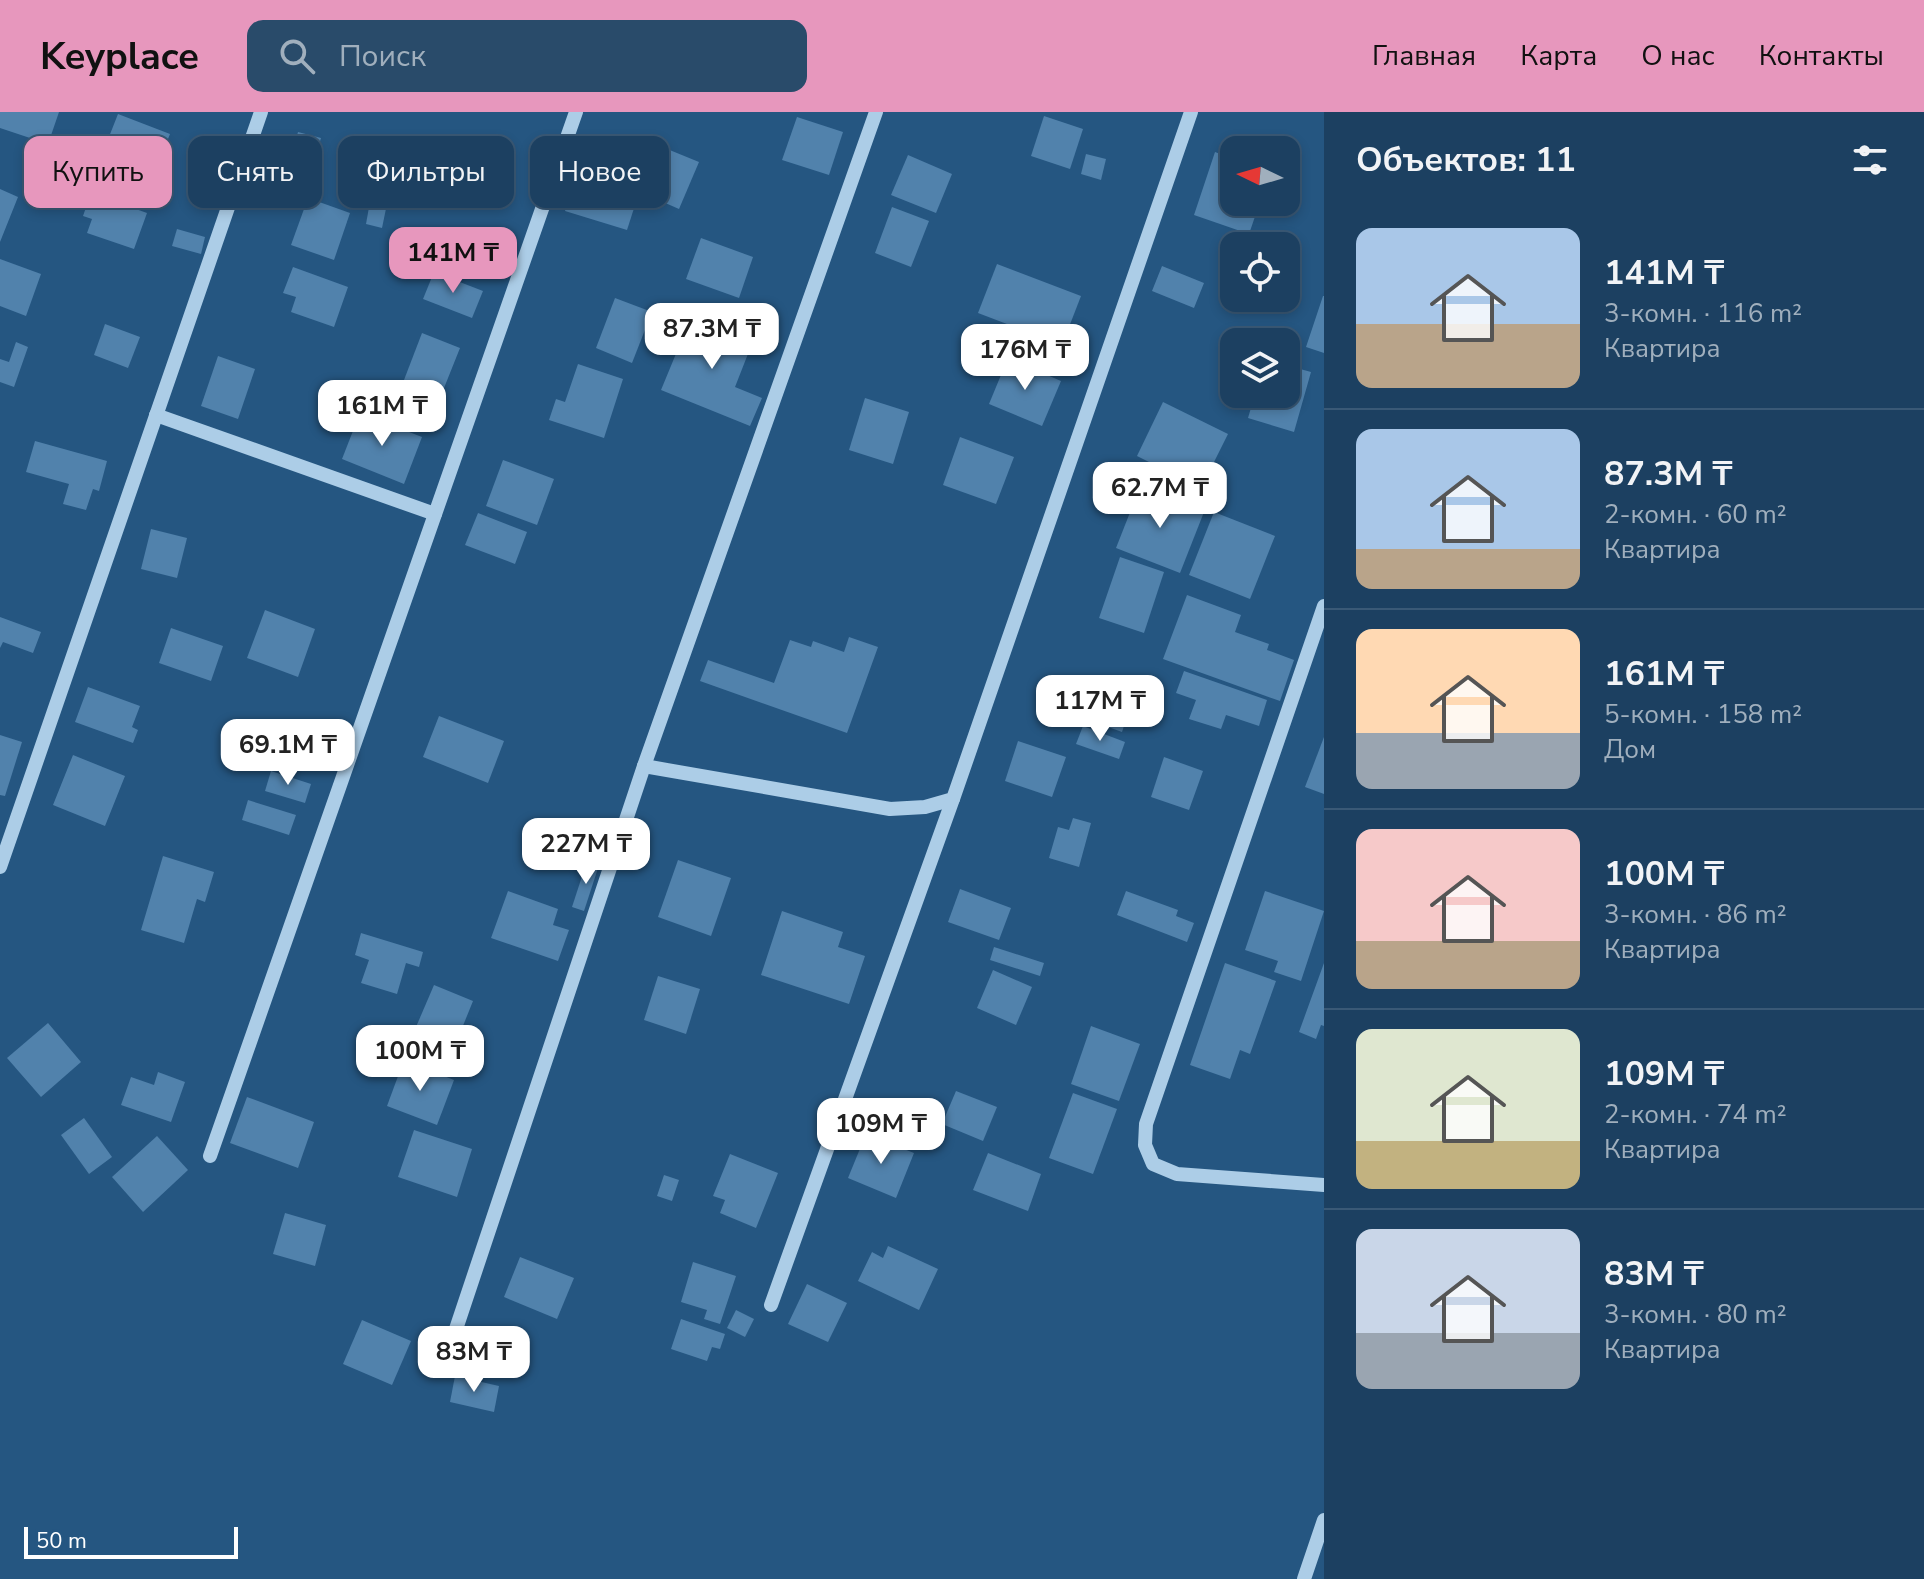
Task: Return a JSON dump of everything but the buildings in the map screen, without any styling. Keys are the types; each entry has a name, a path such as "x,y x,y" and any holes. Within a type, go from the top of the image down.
{"street":[{"path":"0,867 261,112"},
{"path":"210,1156 576,112"},
{"path":"452,1341 644,766 876,112"},
{"path":"771,1305 953,799 1191,112"},
{"path":"156,415 435,514"},
{"path":"1324,606 1146,1124 1145,1145 1153,1164 1177,1174 1324,1185"},
{"path":"644,766 890,809 925,807 953,799"},
{"path":"1304,1579 1324,1520"}]}
